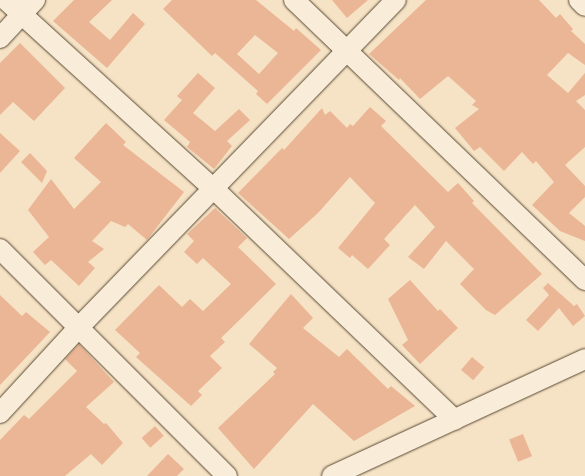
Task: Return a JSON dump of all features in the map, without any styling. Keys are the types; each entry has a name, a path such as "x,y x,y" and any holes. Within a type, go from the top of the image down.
{"street":[{"path":"6,0 215,190 455,420"},
{"path":"0,38 35,0"},
{"path":"294,0 348,49 585,280"},
{"path":"0,413 80,326 215,190 396,0"},
{"path":"579,0 585,6"},
{"path":"0,249 80,326 227,476"},
{"path":"332,476 585,359"}],"building":[{"path":"74,0 112,0 89,22 110,40 133,13 145,24 107,68 53,21"},
{"path":"172,0 256,0 294,31 296,28 321,50 267,104 256,94 258,91 215,53 212,56 163,9","holes":["255,35 278,53 259,74 237,54"]},
{"path":"332,0 368,0 347,18"},
{"path":"426,0 539,0 556,18 560,14 573,29 571,31 585,44 585,65 568,53 547,75 568,93 585,73 585,95 576,101 585,110 585,147 565,165 585,186 585,197 569,213 585,226 585,241 560,231 532,205 554,182 536,161 533,164 522,152 504,171 480,147 474,151 455,128 479,109 472,105 476,101 448,76 420,99 400,78 399,80 369,54"},
{"path":"20,43 65,88 34,121 13,102 0,115 0,63"},
{"path":"198,73 215,88 193,113 215,131 239,109 250,120 227,141 232,146 214,169 187,147 190,142 164,120 182,100 177,96"},
{"path":"370,107 386,121 381,126 448,192 458,183 474,201 472,203 542,274 495,315 486,310 460,284 474,269 446,241 424,269 408,257 435,227 415,205 384,239 390,245 368,269 352,255 350,258 338,248 375,203 350,177 318,213 289,239 238,193 282,148 284,150 322,108 325,115 330,111 347,128 350,124 353,126"},
{"path":"106,123 126,142 123,145 184,192 147,240 128,224 125,227 111,221 92,241 104,249 88,262 95,268 79,286 51,260 45,265 33,252 49,237 28,210 51,179 74,209 101,182 74,158"},
{"path":"0,133 20,151 0,173"},
{"path":"30,153 47,171 42,183 21,162"},
{"path":"215,208 247,238 238,247 276,284 221,338 225,342 210,356 222,368 198,391 202,395 191,406 136,357 140,353 115,330 159,285 182,307 190,299 203,311 231,284 203,258 197,264 184,252 194,241 187,234"},
{"path":"410,280 438,311 440,309 458,328 420,364 402,345 408,340 388,299"},
{"path":"548,283 574,306 577,304 585,316 573,326 559,308 538,331 526,320 549,295 543,288"},
{"path":"291,294 313,318 303,328 339,357 347,349 388,389 391,386 415,406 354,441 313,404 254,469 218,428 275,374 273,372 277,368 249,344"},
{"path":"0,295 22,316 26,312 50,332 0,385"},
{"path":"79,344 114,382 86,407 104,424 106,423 123,443 102,465 91,454 65,476 0,476 0,440 24,415 29,419 77,371 65,359"},
{"path":"472,357 484,367 473,380 461,370"},
{"path":"155,426 164,436 150,448 142,438"},
{"path":"523,434 532,456 518,462 509,440"},
{"path":"168,454 184,469 177,476 147,476"}]}
